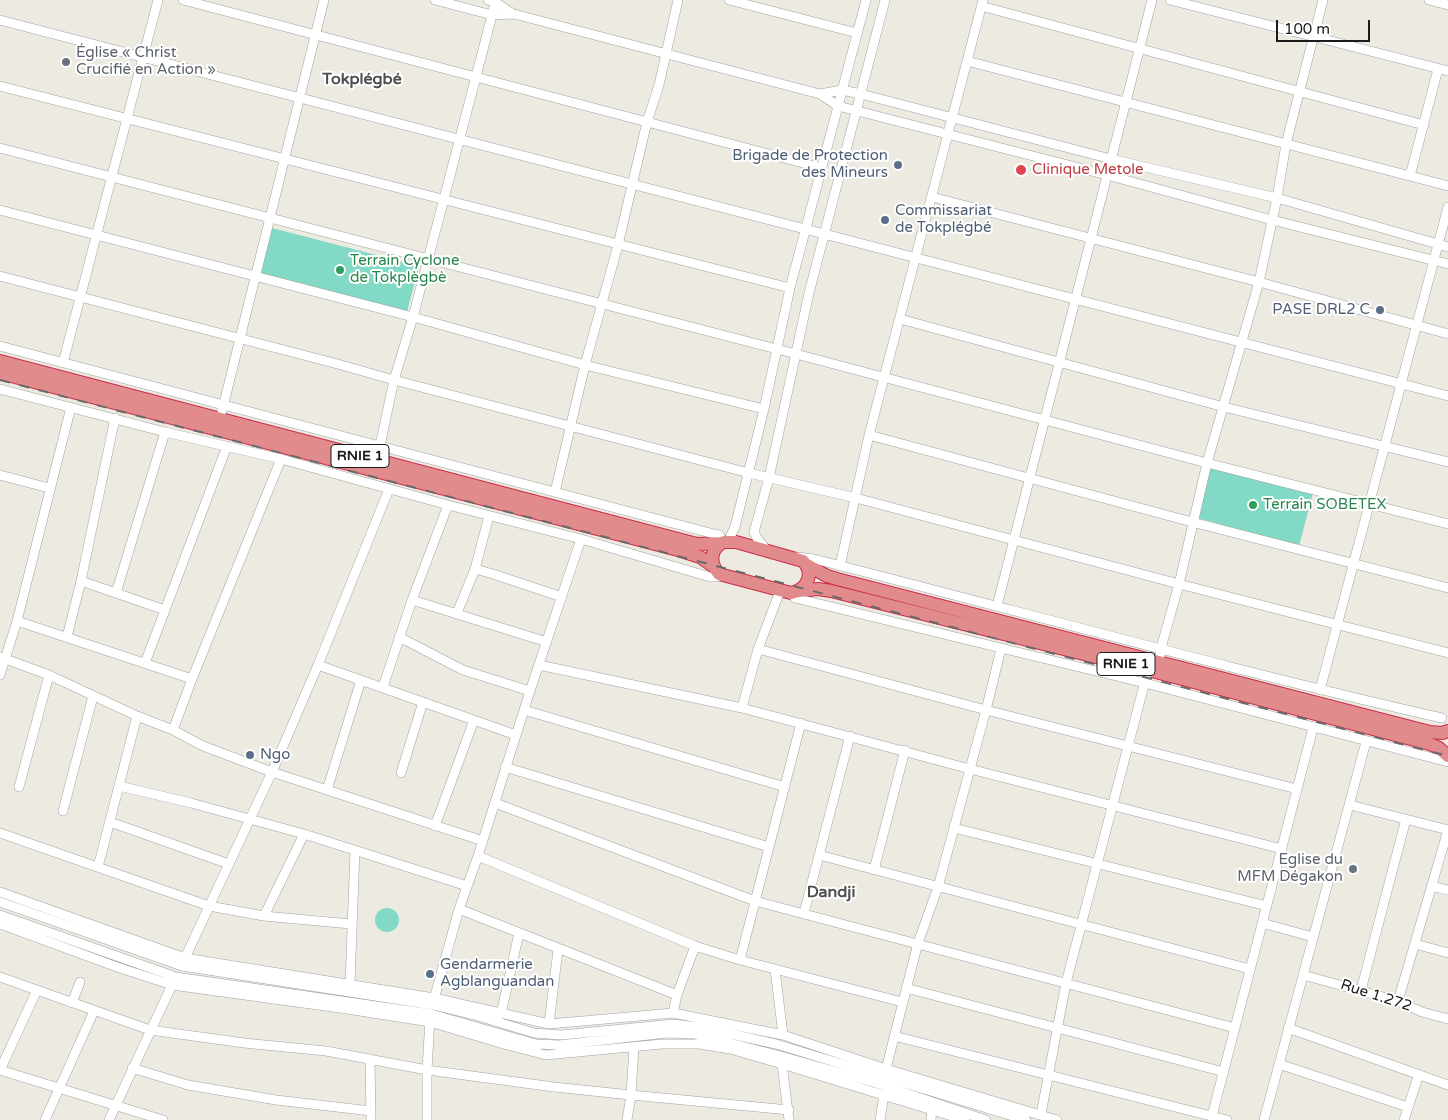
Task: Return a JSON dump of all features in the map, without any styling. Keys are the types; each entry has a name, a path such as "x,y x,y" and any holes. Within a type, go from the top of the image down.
{"highway":[{"name":"RNIE 1","path":"0,361 218,424 694,555 717,570 790,592 818,589 831,591 1430,732 1442,733 1448,731"},
{"name":"RNIE 1","path":"0,373 218,424 697,544 725,542 766,549 794,557 828,576 1422,741 1439,748 1448,756"},
{"path":"717,570 712,563 713,553 725,542"},
{"path":"790,592 806,585 810,573 807,565"}],"street":[{"path":"63,363 158,0"},
{"path":"183,0 822,168"},
{"path":"214,443 324,0"},
{"path":"435,0 492,14 514,14 820,94 838,106 1107,175 1272,220 1448,264"},
{"path":"555,492 585,365 618,245 647,122 659,85 678,0"},
{"path":"729,0 858,33"},
{"path":"0,346 719,535 725,542 735,527 764,409 790,288 866,0"},
{"path":"766,549 754,532 768,478 809,293 885,0"},
{"path":"997,606 1152,0"},
{"path":"1170,0 1448,72"},
{"path":"1041,1114 1066,983 1145,683 1161,648 1179,584 1207,463 1259,282 1277,198 1286,144 1323,0"},
{"path":"1429,0 1448,5"},
{"path":"380,446 394,380 429,259 492,14 493,1 514,14"},
{"path":"840,566 869,436 982,3 1140,49 1424,124"},
{"path":"0,20 1448,396"},
{"path":"967,61 1448,186"},
{"path":"1410,176 1438,69"},
{"path":"0,86 790,288"},
{"path":"820,94 842,90 860,94 1111,160 1277,198 1448,247"},
{"path":"0,148 796,354 1207,463 1448,524"},
{"path":"932,197 1259,282 1448,334"},
{"path":"1320,690 1448,207"},
{"path":"0,210 413,317 585,365 764,409"},
{"path":"0,276 748,473 856,498 1448,653"},
{"path":"900,319 1224,407 1448,462"},
{"path":"0,389 164,432 280,459 581,539 710,576 716,577 717,570"},
{"path":"0,675 2,658 17,622 49,488 71,407"},
{"path":"67,637 81,581 115,418"},
{"path":"116,593 164,432"},
{"path":"869,436 1448,588"},
{"path":"145,662 227,446"},
{"path":"173,730 280,459"},
{"path":"0,475 49,488"},
{"path":"185,958 272,772 318,665 389,489"},
{"path":"383,687 412,600 448,505"},
{"path":"456,613 475,569 489,516"},
{"path":"427,1120 426,1070 432,1010 459,909 581,539"},
{"path":"794,557 807,558 840,566 1320,690 1442,718"},
{"path":"475,569 562,597"},
{"path":"81,581 165,610"},
{"path":"742,708 758,649 790,592 796,598 1145,683 1448,762"},
{"path":"412,600 547,642"},
{"path":"17,622 145,662 192,679"},
{"path":"399,637 463,670 530,691"},
{"path":"886,1069 918,943 938,887 1001,648"},
{"path":"758,649 986,710 1297,789"},
{"path":"2,658 49,676 137,716 173,730 203,746 272,772 483,841"},
{"path":"318,665 516,735"},
{"path":"539,665 742,708 1282,849"},
{"path":"19,786 49,676"},
{"path":"327,790 361,680"},
{"path":"62,811 93,696"},
{"path":"402,773 423,702"},
{"path":"524,710 785,786"},
{"path":"98,867 137,716"},
{"path":"435,826 474,720"},
{"path":"740,960 802,724"},
{"path":"1212,1116 1313,728"},
{"path":"804,913 850,736"},
{"path":"1264,1120 1366,742"},
{"path":"874,870 906,750"},
{"path":"505,767 769,847"},
{"path":"119,786 191,803 304,834 467,886"},
{"path":"495,803 755,901 1235,1028"},
{"path":"1350,805 1448,830 1398,1000"},
{"path":"1360,990 1406,820"},
{"path":"110,822 229,864"},
{"path":"954,828 1097,862 1267,906"},
{"path":"0,833 209,906 264,916 351,924"},
{"path":"264,916 304,834"},
{"path":"350,983 355,850"},
{"path":"819,855 1250,968"},
{"path":"478,856 695,946 740,960 902,1002"},
{"path":"1431,886 1448,890"},
{"path":"0,892 185,958 350,983 536,1044 559,1044 667,1033 694,1034 777,1054 986,1120"},
{"path":"0,902 182,966 432,1010 546,1055 662,1044 699,1044 782,1064 965,1120"},
{"path":"459,909 558,950 677,995"},
{"path":"0,915 176,977 478,1016 534,1033 561,1035 674,1024 704,1028 776,1044 1026,1120"},
{"path":"1262,923 1313,937"},
{"path":"0,924 172,985 348,1009 432,1010 502,1014 549,1024 673,1013 784,1035 886,1069 1057,1120"},
{"path":"502,1014 519,933"},
{"path":"1414,944 1448,953"},
{"path":"673,1013 677,995 695,946"},
{"path":"549,1024 558,950"},
{"path":"117,967 120,958"},
{"path":"776,969 784,1035"},
{"name":"Rue 1.272","path":"1303,975 1398,1000 1422,1012 1448,1020"},
{"path":"0,977 150,1030 244,1043 326,1051 426,1070 554,1087 789,1110"},
{"path":"72,1003 80,982"},
{"path":"109,1120 172,985"},
{"path":"906,988 1224,1072"},
{"path":"37,990 0,1070 163,1120"},
{"path":"45,1120 94,1011"},
{"path":"1288,1028 1448,1085"},
{"path":"894,1036 1227,1120"},
{"path":"627,1120 631,1095 634,1047"},
{"path":"132,1068 188,1085 371,1115 370,1059"},
{"path":"782,1064 789,1120"},
{"path":"1279,1064 1408,1107"},
{"path":"1404,1120 1418,1074"},
{"path":"880,1120 884,1095"},
{"path":"931,1120 932,1109"}],"shaded area":[{"name":"Terrain Cyclone de Tokplègbè","path":"272,228 419,266 407,312 260,274"},
{"name":"Terrain SOBETEX","path":"1208,463 1313,493 1299,546 1194,517"},
{"path":"387,908 392,909 398,915 398,925 392,931 387,932 382,931 376,925 375,920 376,915 382,909"}],"railway":[{"path":"0,380 1448,756"}],"place":[{"name":"Église « Christ Crucifié en Action »","path":"66,62"},
{"name":"Brigade de Protection des Mineurs","path":"898,165"},
{"name":"Clinique Metole","path":"1021,170"},
{"name":"Commissariat de Tokplégbé","path":"885,220"},
{"name":"Terrain Cyclone de Tokplègbè","path":"340,270"},
{"name":"PASE DRL2 C","path":"1380,310"},
{"name":"Terrain SOBETEX","path":"1253,505"},
{"name":"Ngo","path":"250,755"},
{"name":"Eglise du MFM Dégakon","path":"1353,869"},
{"name":"Gendarmerie Agblanguandan","path":"430,974"}],"district":[{"name":"Tokplégbé","path":"362,80"},
{"name":"Dandji","path":"831,893"}]}
